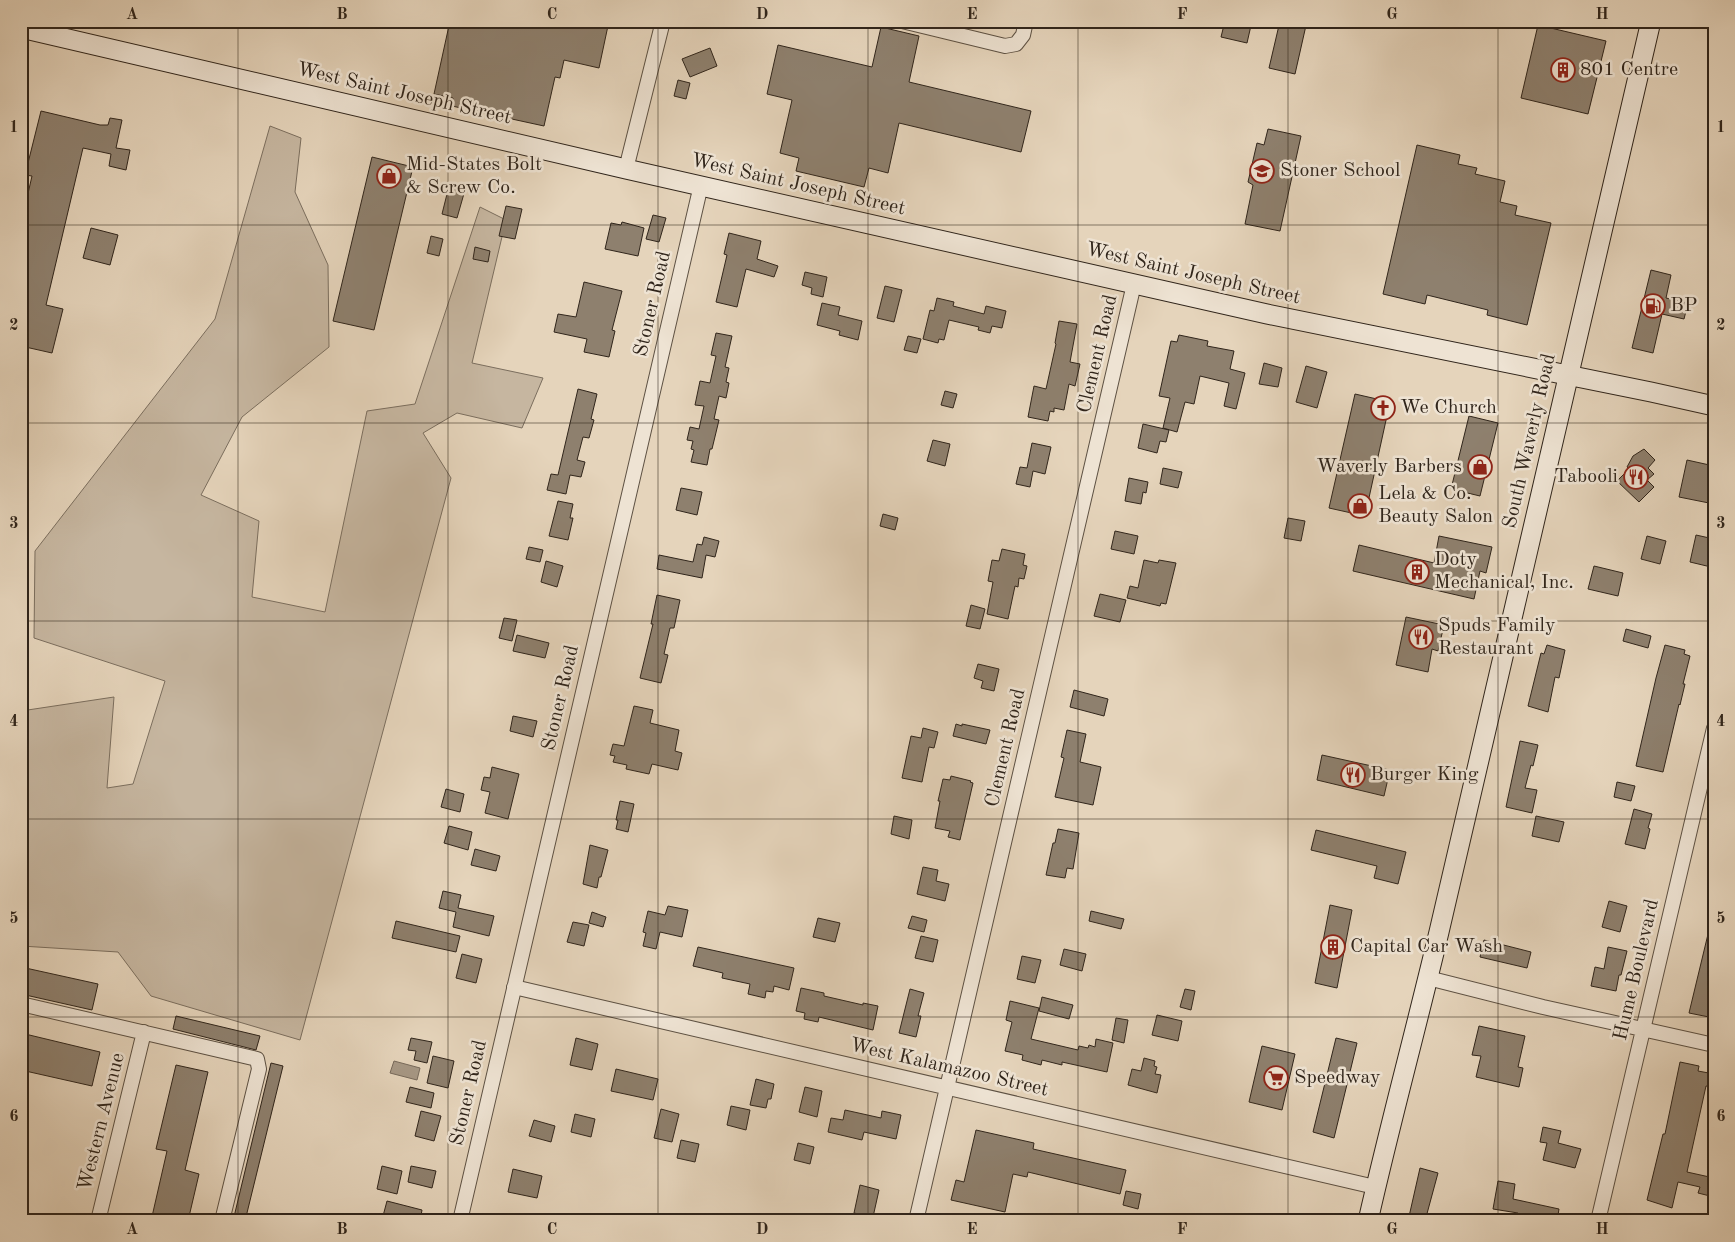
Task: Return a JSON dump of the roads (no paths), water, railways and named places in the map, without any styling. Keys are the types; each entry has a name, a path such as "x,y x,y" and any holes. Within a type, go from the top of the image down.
{"street":[{"path":"626,169 663,21"},
{"path":"902,21 1005,46 1016,44 1022,35 1026,21"},
{"name":"South Waverly Road","path":"1368,1221 1428,978 1651,21"},
{"name":"West Saint Joseph Street","path":"21,28 626,169 1331,328 1714,406"},
{"name":"Stoner Road","path":"460,1221 701,185"},
{"name":"Clement Road","path":"916,1221 1134,284"},
{"name":"Hume Boulevard","path":"1598,1221 1714,728"},
{"path":"1428,978 1543,1007 1714,1045"},
{"name":"West Kalamazoo Street","path":"514,987 1375,1188"},
{"path":"21,1004 257,1060 259,1069 222,1221"},
{"name":"Western Avenue","path":"98,1221 144,1032"}],"place":[{"name":"801 Centre","path":"1563,70"},
{"name":"Stoner School","path":"1262,171"},
{"name":"Mid-States Bolt & Screw Co.","path":"389,176"},
{"name":"BP","path":"1653,306"},
{"name":"We Church","path":"1383,408"},
{"name":"Waverly Barbers","path":"1480,467"},
{"name":"Tabooli","path":"1636,477"},
{"name":"Lela & Co. Beauty Salon","path":"1360,506"},
{"name":"Doty Mechanical, Inc.","path":"1417,572"},
{"name":"Spuds Family Restaurant","path":"1421,637"},
{"name":"Burger King","path":"1353,775"},
{"name":"Capital Car Wash","path":"1333,947"},
{"name":"Speedway","path":"1276,1078"}]}
